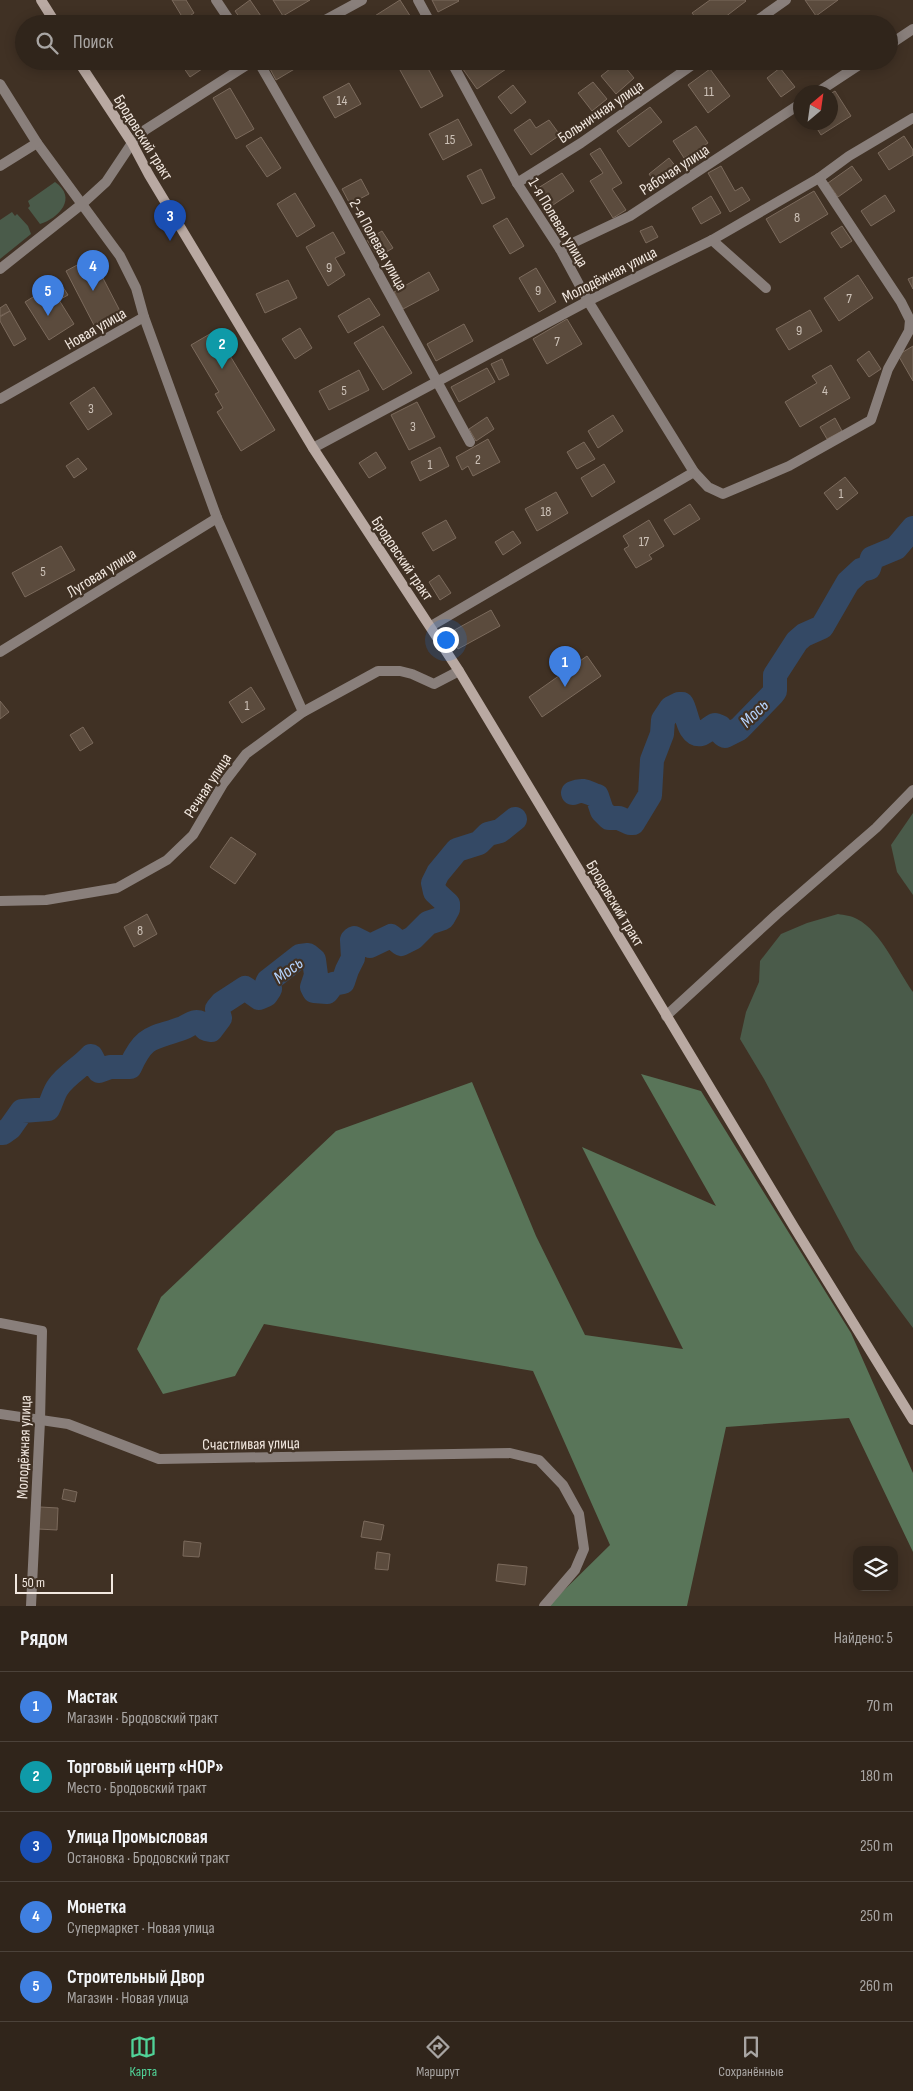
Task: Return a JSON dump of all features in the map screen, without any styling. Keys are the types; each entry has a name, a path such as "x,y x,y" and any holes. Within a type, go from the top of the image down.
{"main road":[{"path":"41,0 50,15"},
{"name":"Бродовский тракт","path":"84,70 132,143 313,448 459,671 666,1016 913,1420"}],"street":[{"path":"216,0 226,15"},
{"path":"334,15 362,0"},
{"path":"418,0 426,15"},
{"path":"765,15 786,0"},
{"path":"898,39 913,29"},
{"path":"0,269 82,204 106,182 132,143 145,130 239,70"},
{"name":"2-я Полевая улица","path":"263,70 337,198 470,442"},
{"name":"1-я Полевая улица","path":"456,70 517,183 560,250 588,301 694,472 708,487 723,494 789,466 870,420 888,369 909,331 910,320 901,302 819,178"},
{"name":"Больничная улица","path":"517,183 582,143 685,70"},
{"path":"829,85 851,70"},
{"name":"Новая улица","path":"0,84 36,143 120,256 136,288 144,316 0,399"},
{"name":"Рабочая улица","path":"560,250 630,216 793,109"},
{"name":"Молодёжная улица","path":"313,448 588,301 712,240 819,178 849,156 913,118"},
{"path":"0,166 36,143"},
{"path":"712,240 766,288"},
{"path":"144,316 217,518 302,712"},
{"path":"431,626 694,472"},
{"name":"Луговая улица","path":"0,652 217,518"},
{"name":"Речная улица","path":"0,901 46,900 117,888 167,860 193,835 223,784 246,754 302,712 378,671 400,671 434,684 459,671"},
{"path":"666,1016 777,914 876,828 913,790"},
{"name":"Молодёжная улица","path":"0,1323 42,1330 40,1421 31,1606"},
{"name":"Счастливая улица","path":"0,1414 68,1424 159,1459 510,1453 539,1460 563,1484 579,1514 584,1549 575,1570 544,1606"}],"green space":[{"path":"55,182 62,188 65,194 63,207 54,217 40,224 28,208 30,206 28,201"},
{"path":"12,212 15,216 17,214 28,226 31,234 0,259 0,220"},
{"path":"913,813 913,895 897,872 891,845"},
{"path":"838,914 855,918 874,932 913,992 913,1328 855,1250 764,1079 740,1039 746,1012 759,982 760,961 781,934 807,923"},
{"path":"641,1074 701,1091 851,1333 913,1473 913,1552 849,1418 726,1427 687,1606 548,1606 610,1545 533,1371 264,1324 235,1376 163,1394 137,1349 161,1297 336,1131 472,1082 536,1236 585,1335 683,1349 582,1147 716,1206"}],"building":[{"path":"172,0 186,0 194,13 191,15 181,15"},
{"path":"250,0 260,15 238,15 235,11"},
{"path":"273,0 310,0 285,15 282,15"},
{"path":"400,0 410,15 376,15"},
{"path":"432,0 458,0 459,1 438,12"},
{"path":"710,0 746,1 728,15 694,15 692,13"},
{"path":"805,0 838,0 817,15 815,15"},
{"path":"185,70 200,70 190,77"},
{"path":"271,70 293,70 276,80"},
{"path":"400,70 429,70 443,96 421,108"},
{"path":"464,70 505,70 477,89"},
{"path":"609,70 627,70 634,78 616,94 601,76"},
{"path":"711,70 730,96 708,113 688,85"},
{"path":"777,70 782,70 793,85 793,88 781,97 767,78"},
{"path":"593,82 607,99 592,111 578,93"},
{"path":"349,83 361,104 335,118 323,97"},
{"path":"513,85 526,102 511,114 498,97"},
{"path":"230,88 254,129 236,139 213,98"},
{"path":"838,96 851,116 838,124"},
{"path":"650,107 662,122 629,147 617,131"},
{"path":"458,119 472,145 443,160 429,134"},
{"path":"530,119 536,128 549,120 560,135 531,155 514,130"},
{"path":"696,126 708,143 684,158 673,141"},
{"path":"818,130 829,130 821,135"},
{"path":"904,136 913,150 913,155 889,170 878,153"},
{"path":"261,137 281,168 267,177 246,146"},
{"path":"600,148 622,183 612,189 626,210 613,218 590,181 603,173 590,154"},
{"path":"669,158 677,168 656,184 649,174"},
{"path":"721,166 735,191 742,187 750,200 730,212 708,173"},
{"path":"852,166 862,180 838,197 828,183"},
{"path":"481,169 495,198 482,204 467,176"},
{"path":"562,173 574,191 547,209 535,190"},
{"path":"361,179 369,194 350,204 342,189"},
{"path":"814,191 828,214 780,243 766,219"},
{"path":"295,193 315,226 297,237 277,204"},
{"path":"885,195 895,211 871,226 861,211"},
{"path":"711,196 721,213 701,224 692,208"},
{"path":"507,218 524,246 510,254 493,226"},
{"path":"652,226 658,237 646,243 640,231"},
{"path":"842,226 852,241 841,248 831,233"},
{"path":"382,231 393,248 378,257 367,240"},
{"path":"333,232 345,253 335,258 345,275 328,286 306,247"},
{"path":"92,257 120,311 113,314 115,318 103,325 101,321 97,323 99,327 96,329 66,271"},
{"path":"536,268 556,302 539,312 519,278"},
{"path":"429,272 439,290 403,309 394,292"},
{"path":"858,275 873,298 839,321 824,298"},
{"path":"913,277 913,289 908,279"},
{"path":"288,280 297,298 265,313 256,294"},
{"path":"59,281 68,295 59,300 74,324 49,340 25,302"},
{"path":"369,298 380,315 348,333 338,316"},
{"path":"6,304 10,311 0,316 0,308"},
{"path":"810,310 822,331 789,350 776,329"},
{"path":"10,311 26,339 14,346 0,321 0,317"},
{"path":"567,319 582,344 547,364 533,339"},
{"path":"464,324 473,341 436,361 427,344"},
{"path":"383,326 412,373 383,390 354,343"},
{"path":"300,328 312,348 295,359 282,339"},
{"path":"215,331 275,430 241,451 217,412 223,408 215,394 219,392 191,345"},
{"path":"913,346 913,381 898,355"},
{"path":"869,351 881,369 869,377 857,360"},
{"path":"502,359 509,375 499,380 491,364"},
{"path":"831,365 850,398 800,427 785,402 817,383 812,376"},
{"path":"487,368 495,382 459,402 451,387"},
{"path":"359,370 369,390 329,410 319,391"},
{"path":"94,387 112,414 88,430 70,403"},
{"path":"417,402 435,437 409,450 391,415"},
{"path":"613,415 623,431 598,448 588,431"},
{"path":"487,417 494,429 476,441 469,429"},
{"path":"835,418 842,431 827,439 820,427"},
{"path":"488,439 500,462 473,476 468,466 462,470 456,457"},
{"path":"584,442 595,459 577,469 567,452"},
{"path":"440,447 449,466 420,481 411,462"},
{"path":"376,452 386,468 369,478 359,463"},
{"path":"78,458 87,469 74,478 66,466"},
{"path":"604,464 615,482 592,497 581,478"},
{"path":"845,477 858,493 837,510 824,493"},
{"path":"556,492 568,513 537,531 525,509"},
{"path":"690,504 700,519 674,535 664,520"},
{"path":"446,520 456,538 433,551 422,533"},
{"path":"649,520 664,546 649,555 652,559 636,568 624,549 629,546 623,536"},
{"path":"513,531 521,543 503,555 495,542"},
{"path":"61,546 75,570 25,597 12,573"},
{"path":"439,575 451,593 440,600 429,582"},
{"path":"491,610 500,626 458,649 449,633"},
{"path":"587,656 601,676 542,717 529,697"},
{"path":"251,687 265,709 242,723 229,702"},
{"path":"0,701 9,712 0,719"},
{"path":"83,727 93,743 80,751 70,735"},
{"path":"231,837 256,854 235,884 210,867"},
{"path":"147,914 157,934 134,947 124,927"},
{"path":"64,1489 77,1492 75,1502 62,1499"},
{"path":"40,1507 58,1508 57,1530 38,1529"},
{"path":"364,1521 384,1525 381,1540 361,1537"},
{"path":"184,1541 201,1543 199,1557 183,1556"},
{"path":"377,1552 390,1554 388,1570 375,1569"},
{"path":"498,1564 527,1567 525,1585 496,1581"}],"waterway":[{"name":"Мось","path":"573,793 583,791 597,796 602,811 609,818 619,818 633,823 650,795 652,760 662,734 663,720 671,708 682,704 691,728 697,734 701,734 715,725 720,727 722,734 725,736 739,729 775,691 775,675 797,641 804,635 822,627 848,582 861,570 869,568 872,558 896,548 913,528"},
{"name":"Мось","path":"0,1133 10,1128 22,1111 48,1109 61,1083 91,1056 99,1071 110,1067 130,1067 135,1056 145,1043 157,1036 196,1022 211,1030 220,1018 217,1009 222,1003 245,988 259,998 266,995 270,989 268,981 300,956 308,955 314,960 316,975 312,987 314,991 327,992 333,984 343,982 353,958 352,940 354,938 370,946 391,936 401,944 413,938 428,923 443,918 448,909 448,904 435,892 433,883 438,873 457,850 479,843 488,834 500,831 515,819"}],"place":[{"name":"Улица Промысловая","path":"170,241"},
{"name":"Монетка","path":"93,291"},
{"name":"Строительный Двор","path":"48,316"},
{"name":"Торговый центр «НОР»","path":"222,369"},
{"name":"Мастак","path":"565,687"}]}
